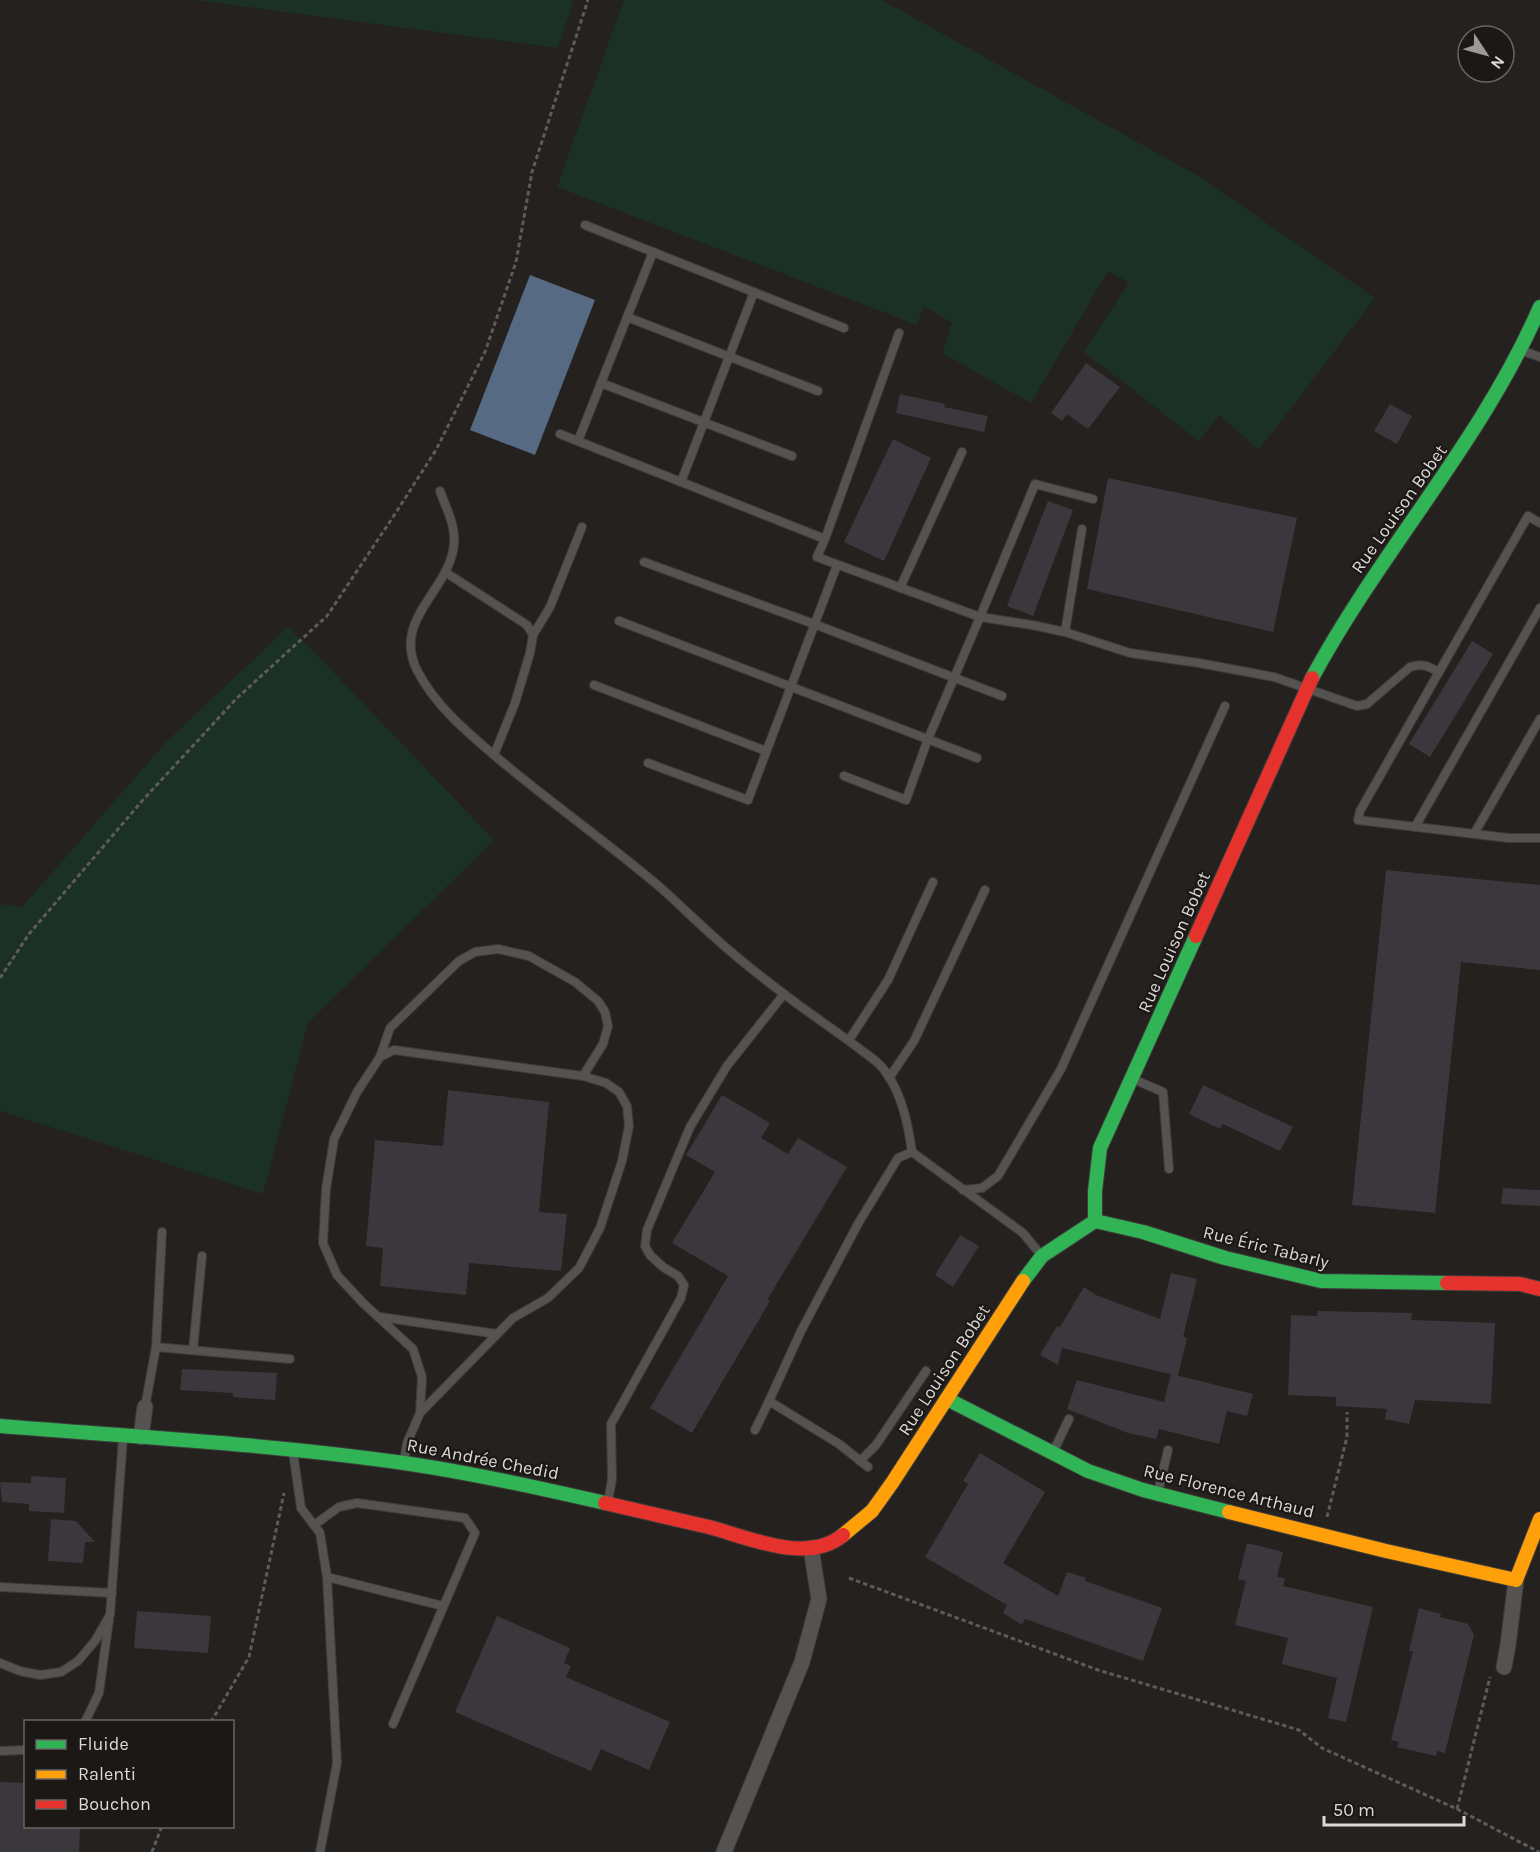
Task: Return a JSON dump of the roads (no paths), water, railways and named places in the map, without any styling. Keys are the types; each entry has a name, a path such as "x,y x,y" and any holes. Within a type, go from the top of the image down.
{"street":[{"name":"Rue Louison Bobet","path":"811,1548 837,1540 872,1511 1022,1282 1042,1256 1095,1221 1095,1191 1100,1148 1307,688 1347,618 1395,544 1474,433 1521,351 1540,307"},
{"name":"Rue Éric Tabarly","path":"1095,1221 1143,1232 1225,1258 1321,1281 1520,1284 1540,1289"},
{"name":"Rue Florence Arthaud","path":"947,1399 1088,1471 1158,1494 1386,1551 1516,1580"},
{"path":"141,1437 145,1407"},
{"name":"Rue Andrée Chedid","path":"0,1426 292,1450 403,1462 495,1478 712,1528 767,1545 811,1548"},
{"path":"1504,1667 1516,1580 1540,1519"},
{"path":"724,1852 802,1662 819,1599 811,1548"}],"lane":[{"path":"585,225 844,328"},
{"path":"579,441 653,252"},
{"path":"681,482 754,292"},
{"path":"627,317 818,391"},
{"path":"899,333 817,557 980,617 1065,632 1130,653 1274,677 1357,706 1368,704 1410,667 1419,664 1426,665 1439,672"},
{"path":"1521,351 1540,357"},
{"path":"602,383 792,456"},
{"path":"560,434 825,538"},
{"path":"900,588 962,452"},
{"path":"844,776 906,800 928,739 1035,484 1093,499"},
{"path":"440,491 452,521 454,544 445,572 424,606 411,634 411,654 418,672 436,698 461,727 661,888 716,939 784,994 885,1069 899,1098 908,1125 912,1152 1023,1233 1042,1256"},
{"path":"1540,523 1528,516 1360,811 1358,820 1508,838 1540,837"},
{"path":"494,755 515,703 530,653 532,635 550,607 582,527"},
{"path":"1065,632 1082,528"},
{"path":"644,562 1002,696"},
{"path":"648,763 748,800 837,565"},
{"path":"445,572 527,625 532,635"},
{"path":"1415,827 1540,608"},
{"path":"619,621 977,758"},
{"path":"594,685 766,751"},
{"path":"963,1190 982,1188 998,1176 1061,1069 1225,706"},
{"path":"1474,834 1540,719"},
{"path":"849,1041 888,980 933,882"},
{"path":"889,1078 914,1041 986,890"},
{"path":"403,1462 407,1443 420,1413 422,1377 413,1349 363,1303 337,1275 323,1243 326,1189 334,1139 357,1092 380,1057 390,1028 459,961 475,952 498,949 529,956 575,982 598,1001 605,1012 608,1026 603,1044 583,1076"},
{"path":"608,1504 612,1479 611,1424 681,1298 684,1285 678,1276 650,1256 645,1246 647,1230 690,1127 727,1066 784,994"},
{"path":"380,1057 394,1050 583,1076 606,1083 619,1092 627,1106 628,1126 622,1161 604,1217 579,1268 548,1298 513,1318 420,1413"},
{"path":"1132,1079 1163,1092 1169,1168"},
{"path":"755,1430 801,1331 859,1222 898,1158 912,1152"},
{"path":"145,1407 156,1347 162,1232"},
{"path":"194,1350 202,1256"},
{"path":"380,1317 497,1334"},
{"path":"156,1347 290,1359"},
{"path":"860,1461 876,1445 926,1371"},
{"path":"769,1401 839,1444 868,1467"},
{"path":"1053,1453 1069,1419"},
{"path":"86,1720 99,1693 110,1615 123,1435"},
{"path":"292,1450 301,1508 320,1533 327,1577 337,1763 320,1852"},
{"path":"1158,1494 1168,1450"},
{"path":"314,1525 339,1507 357,1503 465,1518 474,1533 393,1724"},
{"path":"327,1577 443,1606"},
{"path":"0,1587 112,1593"},
{"path":"0,1663 20,1671 40,1675 61,1672 78,1661 95,1641 110,1615"},
{"path":"0,1751 24,1750"}],"water":[{"path":"530,275 595,300 535,455 470,430"}]}
